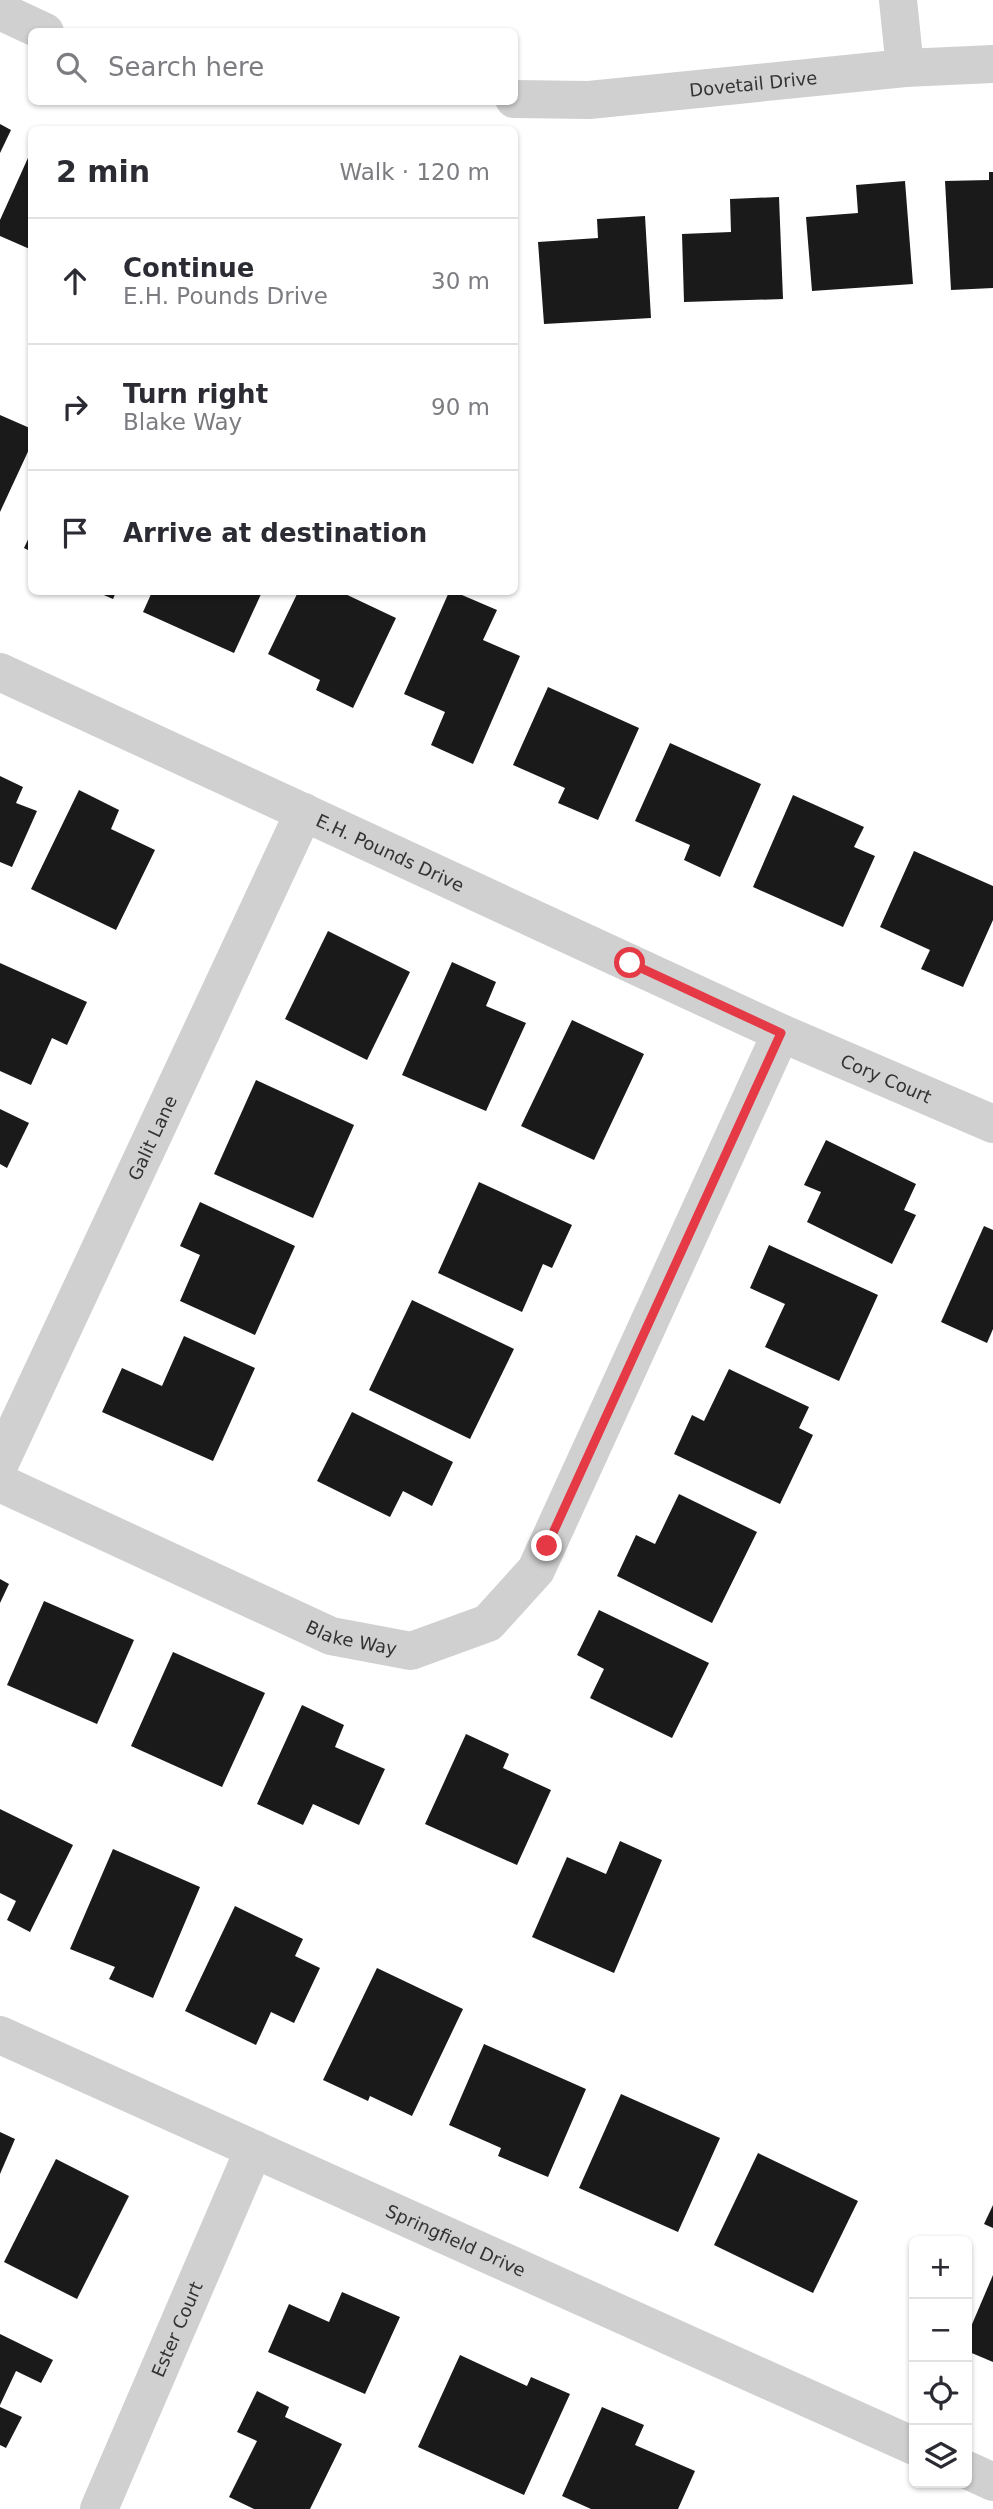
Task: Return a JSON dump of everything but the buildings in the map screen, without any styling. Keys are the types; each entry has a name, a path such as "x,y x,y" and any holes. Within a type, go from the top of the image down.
{"street":[{"path":"898,0 905,68"},
{"path":"0,11 36,28"},
{"name":"Dovetail Drive","path":"518,99 589,100 905,68 993,64"},
{"name":"E.H. Pounds Drive","path":"0,672 781,1033"},
{"name":"Galit Lane","path":"0,1463 304,812"},
{"name":"Cory Court","path":"781,1033 993,1124"},
{"name":"Blake Way","path":"0,1483 331,1636 411,1651 488,1623 536,1570 781,1033"},
{"name":"Springfield Drive","path":"0,2035 909,2444"},
{"name":"Ester Court","path":"99,2509 254,2148"},
{"path":"972,2472 993,2482"}],"route":[{"path":"547,1546 781,1033 630,963"}]}
